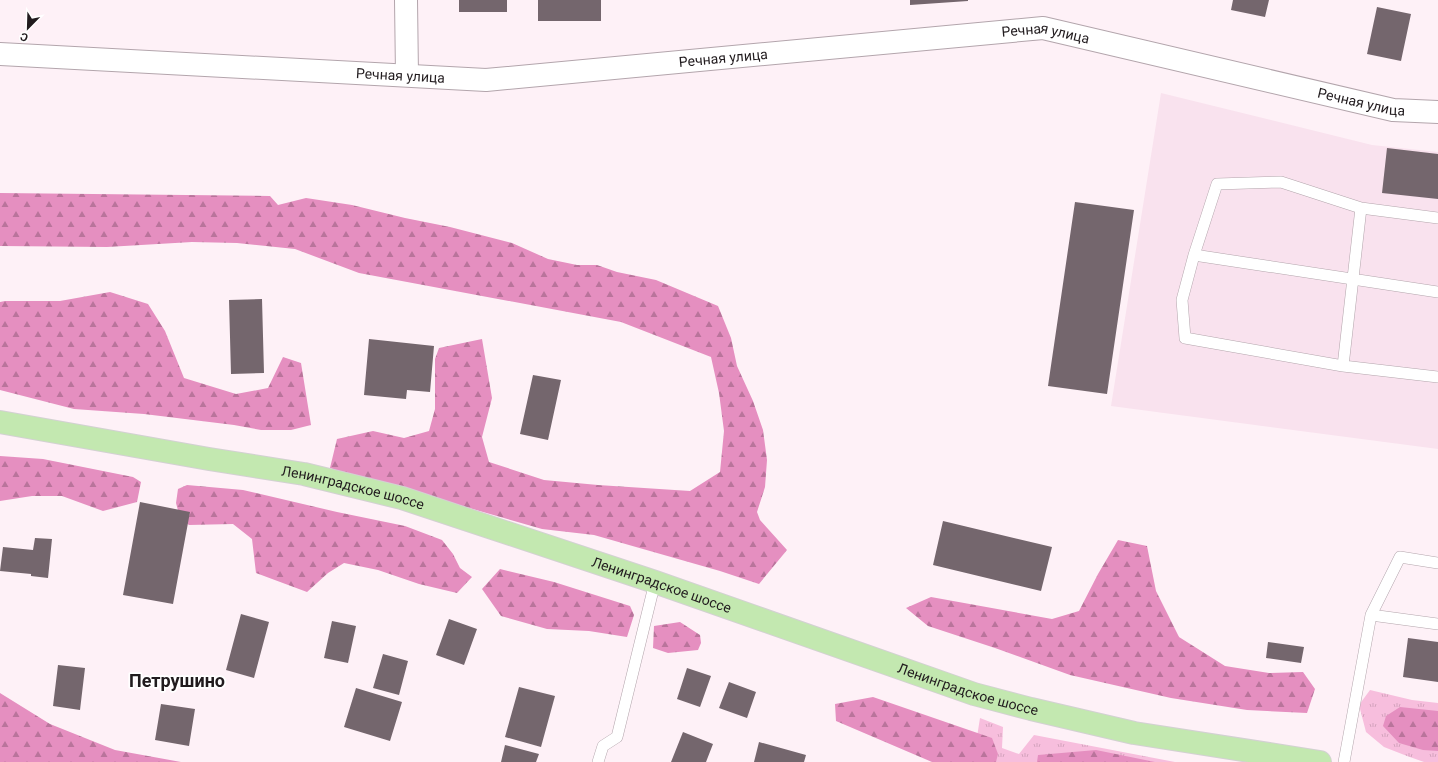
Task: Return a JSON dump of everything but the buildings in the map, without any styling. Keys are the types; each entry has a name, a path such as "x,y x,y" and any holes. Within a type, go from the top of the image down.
{"main road":[{"name":"Ленинградское шоссе","path":"0,422 209,459 304,474 402,498 655,582 974,694 1134,733 1320,762"}],"street":[{"path":"406,0 407,75"},
{"name":"Речная улица","path":"0,54 486,80 1043,28 1393,110 1438,112"}],"lane":[{"path":"1438,218 1361,208 1281,182 1217,184 1194,255 1182,300 1185,338 1343,366 1438,378"},
{"path":"1343,366 1361,208"},
{"path":"1194,255 1438,292"},
{"path":"1344,762 1371,615 1400,557 1438,563"},
{"path":"598,762 603,746 617,736 655,582"},
{"path":"1371,615 1438,624"}],"shaded area":[{"path":"1161,93 1372,145 1438,152 1438,449 1111,406"}],"green space":[{"path":"0,193 270,196 278,205 306,198 352,205 450,227 512,243 548,259 577,265 597,265 617,272 656,280 718,306 731,338 737,366 753,401 763,430 767,460 765,487 757,512 760,520 787,550 759,584 720,571 594,535 542,529 438,499 379,485 330,468 337,439 373,431 404,438 429,431 435,409 435,359 439,348 482,339 492,398 482,437 489,462 544,480 690,491 720,472 724,431 719,393 711,357 621,322 359,273 295,249 237,243 192,242 107,247 0,246"},
{"path":"110,292 148,304 165,331 184,378 236,394 268,388 283,357 301,363 311,425 291,430 261,430 234,425 144,414 74,409 0,390 0,302 60,301"},
{"path":"0,456 43,459 133,477 141,482 137,502 103,511 62,496 32,496 0,501"},
{"path":"187,485 243,490 405,526 442,540 453,554 460,568 472,577 457,593 419,584 378,570 344,563 328,573 307,592 256,573 252,539 233,524 189,525 180,518 176,503 178,489"},
{"path":"1118,540 1147,546 1156,591 1179,637 1225,666 1269,673 1303,672 1315,689 1307,713 1247,710 1171,698 1070,675 928,626 906,608 931,597 1052,619 1079,611"},
{"path":"500,569 554,582 630,606 634,615 627,637 589,631 547,629 501,616 482,589"},
{"path":"680,622 700,635 701,643 698,650 668,653 653,648 654,626"},
{"path":"1370,690 1412,700 1438,703 1438,762 1424,762 1384,747 1366,732 1359,705"},
{"path":"0,693 50,724 115,750 181,762 0,762"},
{"path":"873,697 992,738 998,754 996,762 932,762 836,721 835,704"},
{"path":"1400,707 1438,711 1438,751 1423,750 1399,743 1383,726 1386,716"},
{"path":"980,718 1003,727 1002,748 1019,754 1034,735 1175,762 973,762"},
{"path":"1096,750 1155,762 1037,762 1038,755"}],"district":[{"name":"Петрушино","path":"177,680"}]}
